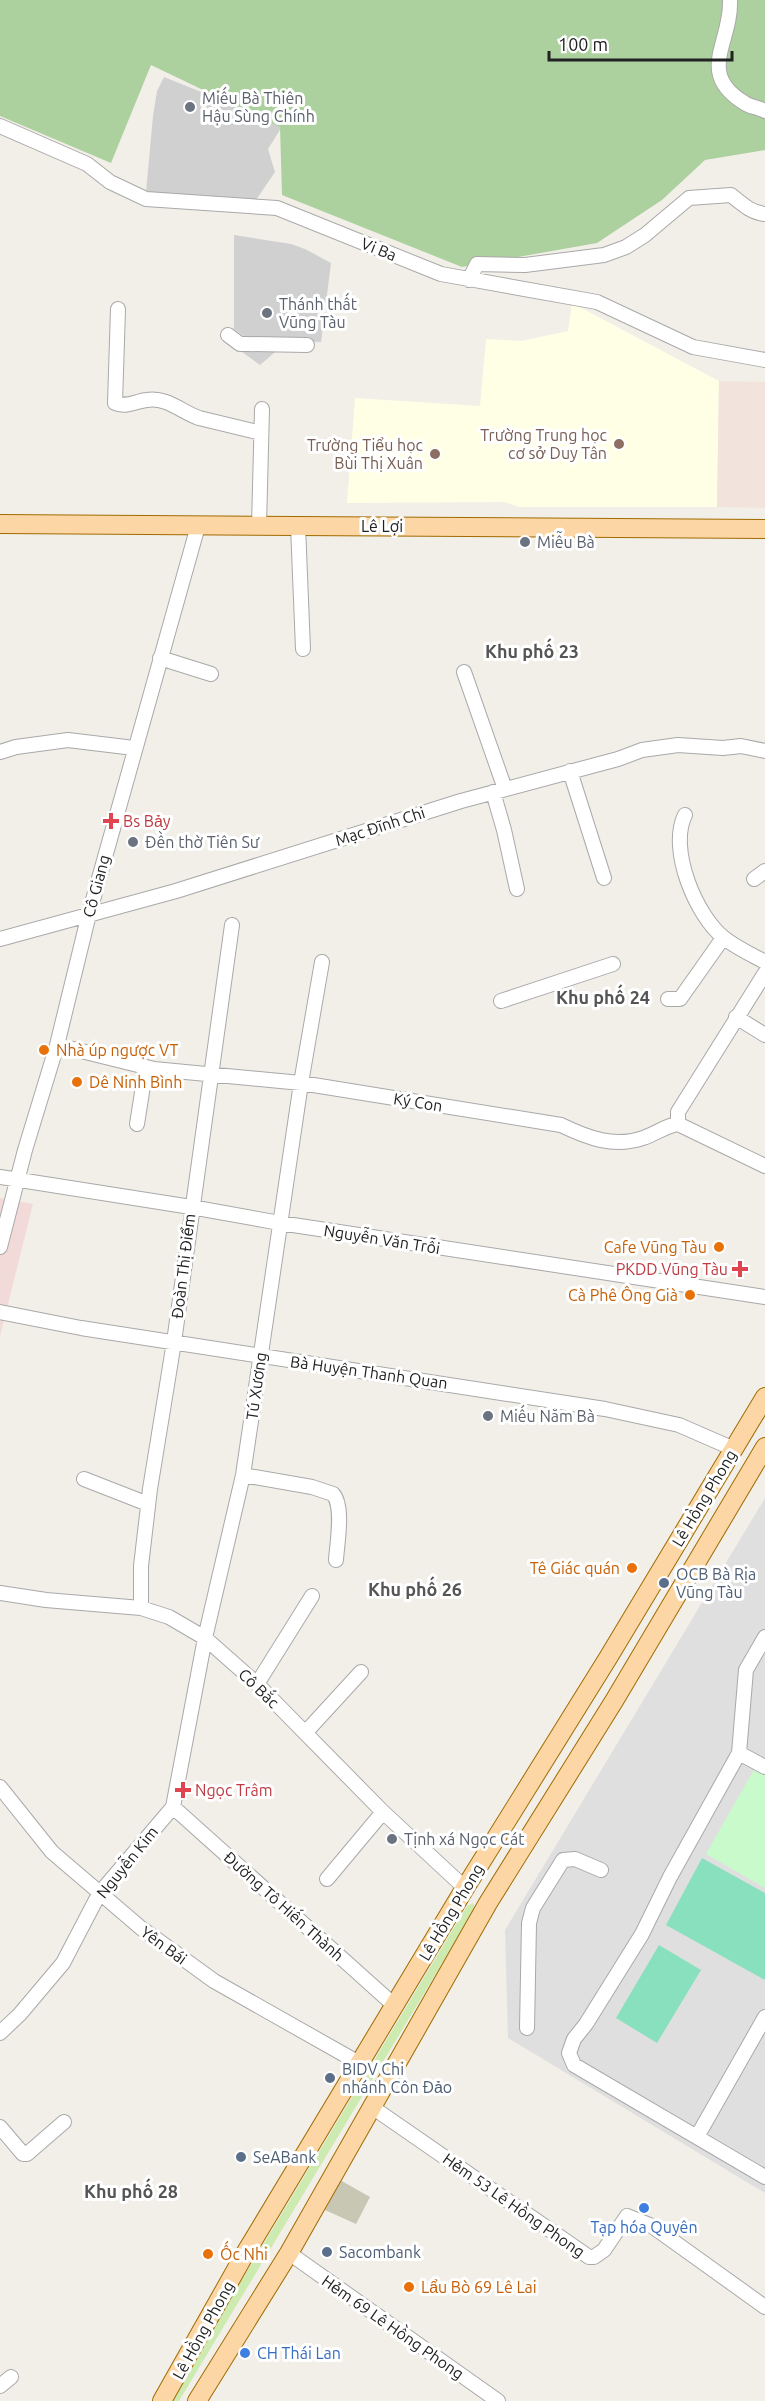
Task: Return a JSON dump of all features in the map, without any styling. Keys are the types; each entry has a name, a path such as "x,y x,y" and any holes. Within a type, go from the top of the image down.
{"main road":[{"name":"Lê Lợi","path":"0,525 765,529"},
{"name":"Lê Hồng Phong","path":"162,2401 246,2252 359,2063 608,1658 765,1397"},
{"name":"Lê Hồng Phong","path":"197,2401 289,2253 488,1903 614,1701 765,1447"},
{"path":"465,1888 488,1903"}],"street":[{"path":"730,0 731,14 717,70 723,83 734,96 746,104 765,111"},
{"name":"Vi Ba","path":"0,126 87,164 110,182 146,199 277,208 441,274 597,302 693,348 765,360"},
{"path":"469,280 477,264 525,265 556,262 604,255 626,247 645,235 688,198 731,195 744,206 759,214 765,214"},
{"path":"118,309 115,403 124,405 147,400 165,401 178,405 190,415 199,418 261,433"},
{"path":"228,335 240,344 307,345"},
{"path":"259,526 262,409"},
{"path":"298,525 303,649"},
{"name":"Cô Giang","path":"0,1247 25,1150 57,1045 88,914 198,526"},
{"path":"160,658 211,674"},
{"path":"464,672 499,790 504,830 517,889"},
{"path":"0,752 16,747 68,740 135,748"},
{"name":"Mạc Đĩnh Chi","path":"0,939 176,891 499,790 642,750 678,746 723,748 741,746 765,751"},
{"path":"570,771 604,878"},
{"path":"685,815 680,824 680,861 693,895 723,938 765,963"},
{"name":"Đoàn Thị Điểm","path":"141,1608 141,1566 148,1504 174,1342 232,925"},
{"path":"668,999 680,999 723,938"},
{"name":"Tú Xương","path":"173,1807 205,1638 243,1475 301,1083 322,962"},
{"path":"501,1002 613,964"},
{"path":"763,1162 678,1124 678,1112 765,973"},
{"path":"736,1017 765,1035"},
{"name":"Ký Con","path":"57,1045 146,1067 301,1083 561,1125 590,1139 617,1142 640,1139 669,1125 678,1124"},
{"path":"137,1125 146,1067"},
{"name":"Nguyễn Văn Trỗi","path":"0,1177 280,1223 765,1297"},
{"name":"Bà Huyện Thanh Quan","path":"0,1312 260,1356 605,1409 679,1425 734,1449"},
{"path":"243,1475 312,1487 333,1494 338,1503 339,1518 336,1560"},
{"path":"84,1479 148,1504"},
{"name":"Cô Bắc","path":"0,1593 46,1600 141,1608 169,1617 205,1638 257,1684 383,1812 465,1888"},
{"path":"257,1684 312,1596"},
{"path":"765,1637 746,1670 739,1753 669,1877 642,1934 586,2024 574,2038 569,2053 574,2065 698,2135 765,2177"},
{"path":"305,1733 361,1672"},
{"path":"739,1753 765,1767"},
{"name":"Yên Bái","path":"0,1787 52,1852 141,1928 214,1981 359,2063"},
{"name":"Nguyễn Kim","path":"0,2033 20,2014 63,1963 99,1894 173,1807"},
{"name":"Đường Tô Hiến Thành","path":"173,1807 395,2006"},
{"path":"327,1879 383,1812"},
{"path":"527,2028 528,1932 533,1908 562,1860 574,1859 601,1870"},
{"path":"698,2135 765,2017"},
{"name":"Hẻm 53 Lê Hồng Phong","path":"372,2107 589,2257 597,2256 604,2250 627,2216 652,2226 765,2307"},
{"path":"0,2127 23,2154 27,2154 64,2122"},
{"name":"Hẻm 69 Lê Hồng Phong","path":"289,2253 498,2401"}],"shaded area":[{"path":"164,77 283,125 268,149 275,172 256,200 161,197 146,192 153,116 157,91"},
{"path":"234,235 291,244 331,263 321,342 288,341 260,365 242,352 251,341 234,329"},
{"name":"Trường Trung học cơ sở Duy Tân","path":"572,303 719,381 717,507 520,507 504,502 347,503 355,398 480,406 486,339 521,341 568,331"},
{"path":"719,381 765,382 765,508 717,507"},
{"path":"0,1198 33,1204 0,1336"},
{"path":"765,1498 765,2193 508,2038 505,1930"},
{"path":"340,2180 370,2197 356,2224 325,2210"}],"green space":[{"path":"0,0 765,0 765,150 705,160 662,200 597,243 462,267 282,195 280,127 151,65 111,163 0,116"},
{"path":"756,1766 765,1771 765,1888 706,1854"},
{"path":"702,1858 765,1893 765,1980 666,1925"},
{"path":"473,1903 475,1908 473,1912 179,2401 169,2401 467,1906"},
{"path":"659,1945 701,1970 657,2043 616,2018"}],"place":[{"name":"Miếu Bà Thiên Hậu Sùng Chính","path":"190,107"},
{"name":"Thánh thất Vũng Tàu","path":"267,313"},
{"name":"Trường Trung học cơ sở Duy Tân","path":"619,444"},
{"name":"Trường Tiểu học Bùi Thị Xuân","path":"435,454"},
{"name":"Miễu Bà","path":"525,542"},
{"name":"Bs Bảy","path":"111,821"},
{"name":"Đền thờ Tiên Sư","path":"133,842"},
{"name":"Nhà úp ngược VT","path":"44,1050"},
{"name":"Dê Ninh Bình","path":"77,1082"},
{"name":"Cafe Vũng Tàu","path":"719,1247"},
{"name":"PKDD Vũng Tàu","path":"740,1269"},
{"name":"Cà Phê Ông Già","path":"690,1295"},
{"name":"Miếu Năm Bà","path":"488,1416"},
{"name":"Tê Giác quán","path":"632,1568"},
{"name":"OCB Bà Rịa Vũng Tàu","path":"664,1583"},
{"name":"Ngọc Trâm","path":"183,1790"},
{"name":"Tịnh xá Ngọc Cát","path":"392,1839"},
{"name":"BIDV Chi nhánh Côn Đảo","path":"330,2078"},
{"name":"SeABank","path":"241,2157"},
{"name":"Tạp hóa Quyên","path":"644,2208"},
{"name":"Sacombank","path":"327,2252"},
{"name":"Ốc Nhi","path":"208,2254"},
{"name":"Lẩu Bò 69 Lê Lai","path":"409,2287"},
{"name":"CH Thái Lan","path":"245,2353"}],"district":[{"name":"Khu phố 23","path":"532,651"},
{"name":"Khu phố 24","path":"603,997"},
{"name":"Khu phố 26","path":"415,1589"},
{"name":"Khu phố 28","path":"131,2191"}]}
